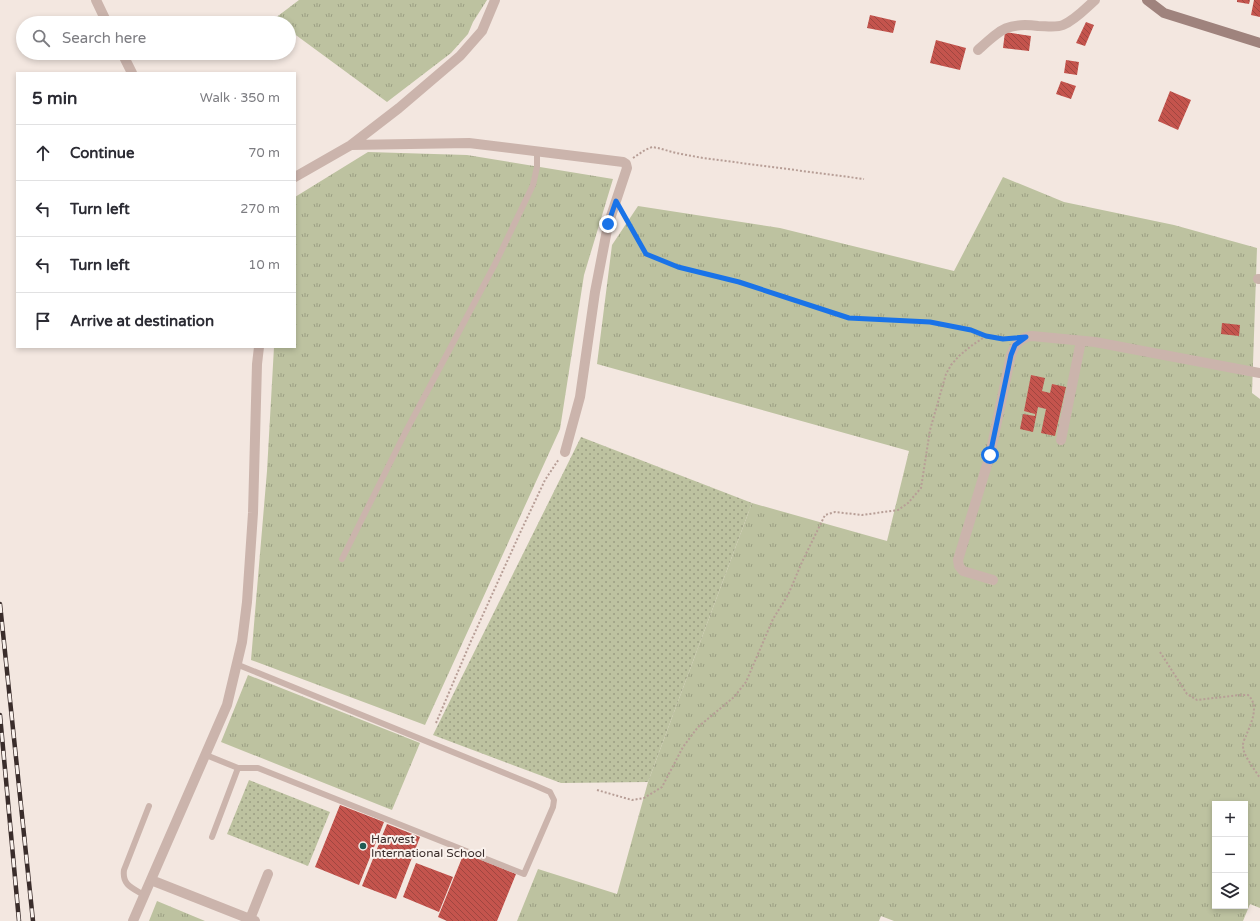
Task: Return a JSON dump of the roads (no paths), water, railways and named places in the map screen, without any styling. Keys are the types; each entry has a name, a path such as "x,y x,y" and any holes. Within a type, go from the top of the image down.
{"street":[{"path":"96,0 104,16"},
{"path":"296,175 351,145 399,108 460,56 482,31 495,0"},
{"path":"978,50 998,31 1011,26 1023,24 1056,27 1063,25 1076,17 1095,0"},
{"path":"1147,0 1164,14 1260,43"},
{"path":"126,60 132,72"},
{"path":"351,145 469,143 622,162 626,164 627,168 608,224 596,285 580,397 565,452"},
{"path":"994,580 964,571 959,566 958,560 990,455 1011,355 1015,345 1026,337 1032,336 1095,342 1260,373"},
{"path":"1061,440 1081,341"},
{"path":"133,921 227,705 242,642 247,602 253,521 257,364 259,348"},
{"path":"151,880 252,920 268,874"}],"lane":[{"path":"342,559 495,264 533,185 537,166 537,151"},
{"path":"206,755 238,768 258,768 524,874 553,807 554,800 550,792 236,664"},
{"path":"212,837 238,768"},
{"path":"144,895 126,884 123,876 149,806"}],"railway":[{"path":"0,604 33,921"},
{"path":"0,715 19,921"}],"place":[{"name":"Harvest International School","path":"363,846"}]}
